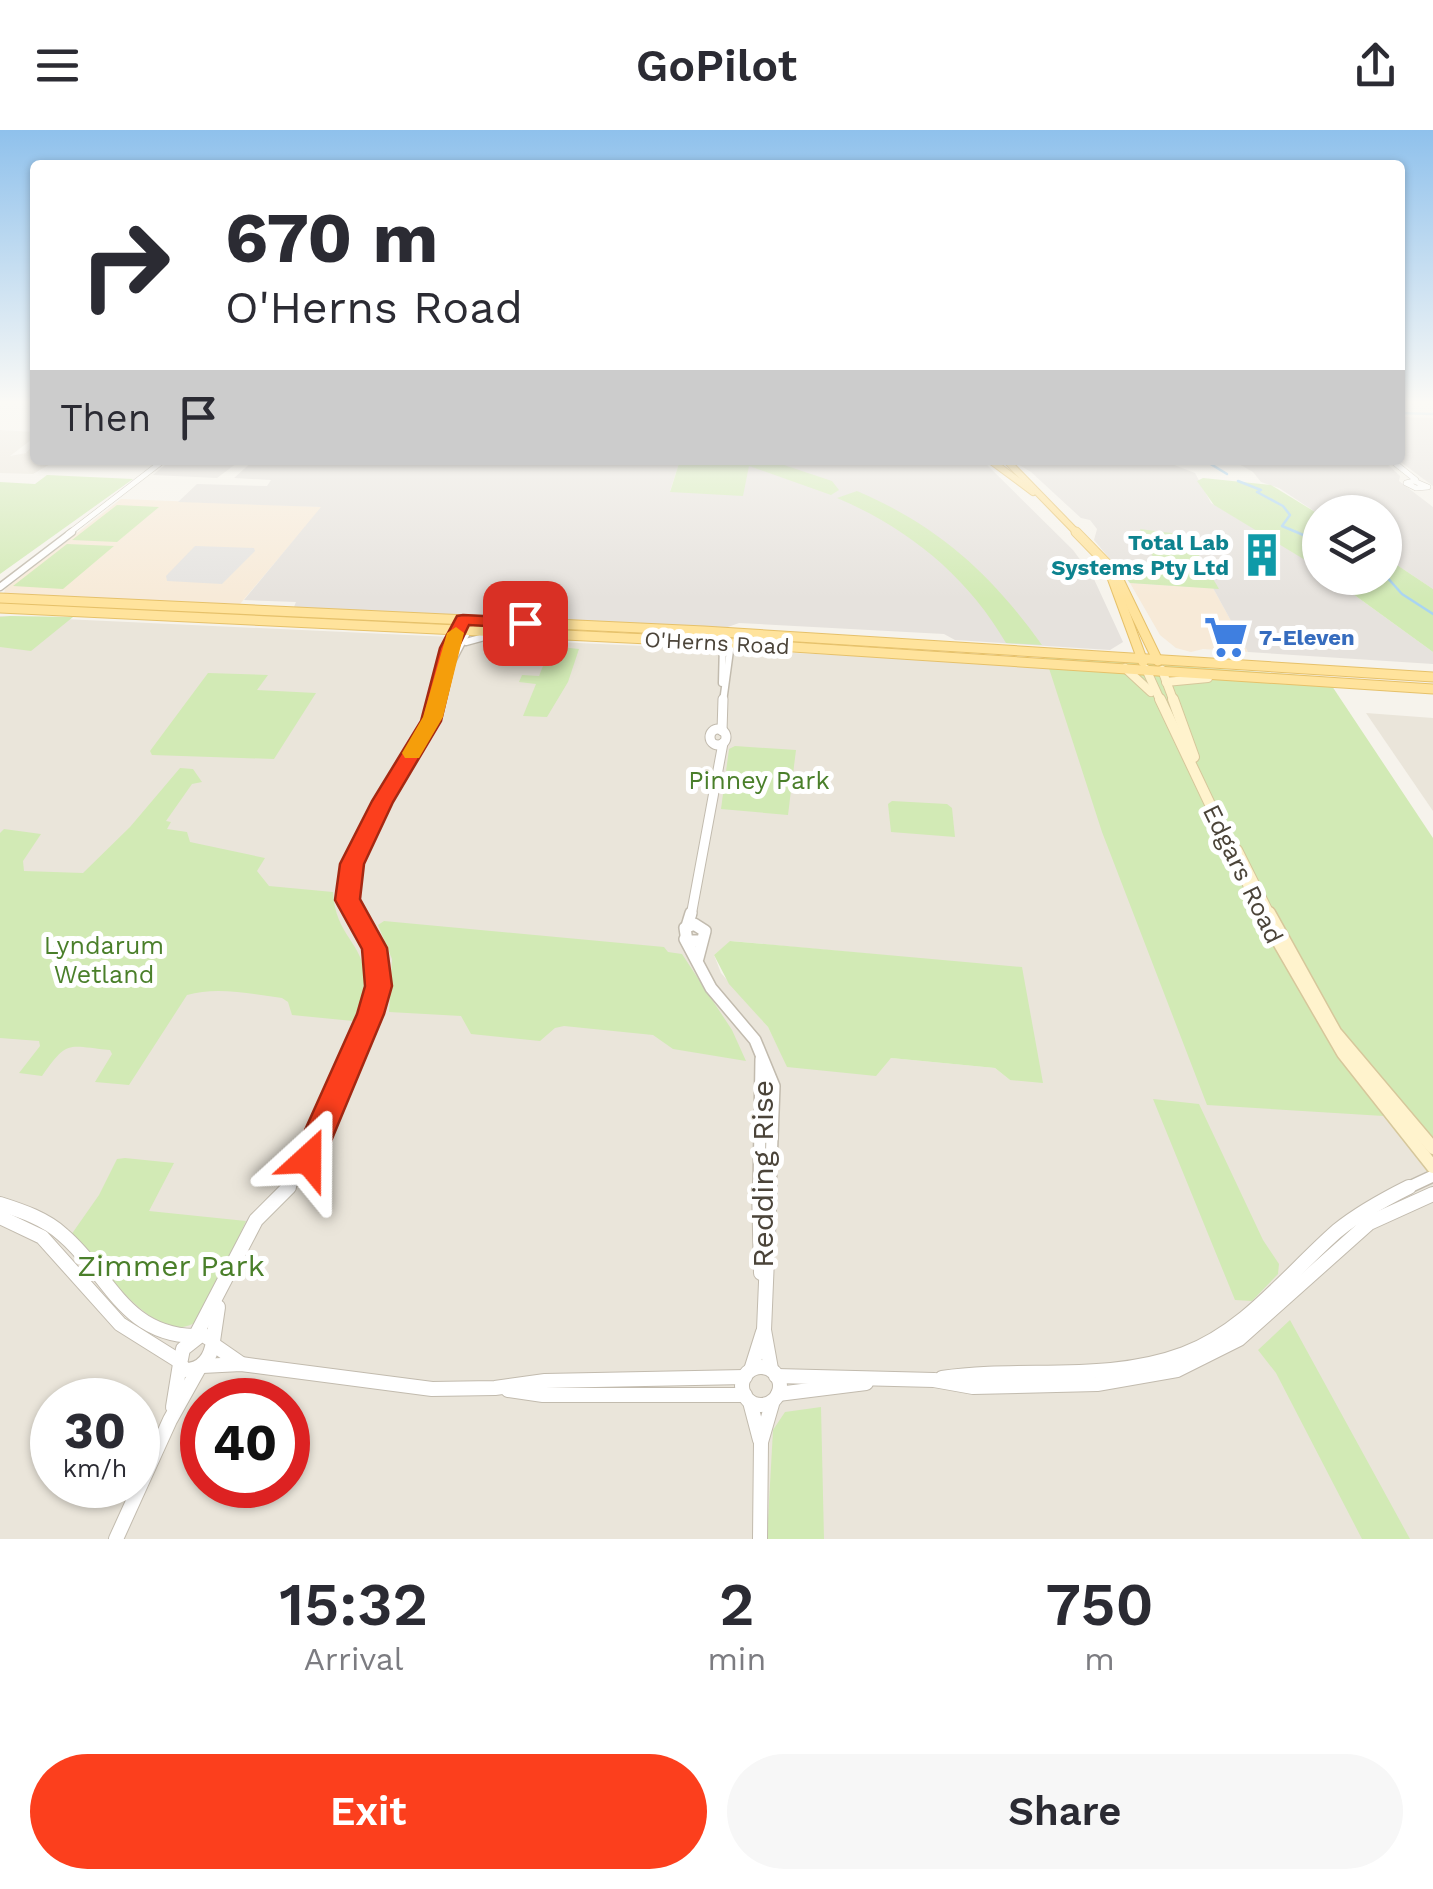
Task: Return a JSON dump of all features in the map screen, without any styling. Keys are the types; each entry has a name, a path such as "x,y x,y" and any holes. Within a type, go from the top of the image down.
{"main road":[{"name":"Edgars Road","path":"1000,468 1056,510"},
{"name":"Edgars Road","path":"1014,468 1100,554 1122,583 1157,658 1224,827 1301,976 1335,1032 1433,1148"},
{"name":"Edgars Road","path":"1100,554 1146,669 1249,892 1317,1018 1365,1089 1433,1166"},
{"name":"O'Herns Road","path":"0,598 1146,669 1164,676 1244,676 1433,689"},
{"name":"O'Herns Road","path":"0,610 1104,654 1433,677"},
{"path":"1147,638 1180,660"},
{"path":"1104,654 1136,644"},
{"path":"1125,668 1141,678 1164,709"}],"street":[{"path":"0,584 154,468"},
{"path":"1398,468 1407,477 1407,484 1417,485 1430,498 1426,489"},
{"path":"170,1420 185,1344 220,1299 255,1222 303,1168 370,1014 379,969 374,948 350,908 348,878 383,801 431,721 452,640 462,626"},
{"path":"446,671 464,642 462,626"},
{"path":"464,642 501,632"},
{"path":"718,743 708,737 718,731 724,685 720,674 727,643"},
{"path":"718,731 728,738 718,743"},
{"path":"700,941 685,939 683,931 695,903 718,743"},
{"path":"695,903 705,934 700,941 698,960"},
{"path":"687,926 701,926"},
{"name":"Redding Rise","path":"685,939 711,988 744,1025 761,1053 765,1106 757,1243 764,1330 774,1372"},
{"path":"1298,1277 1350,1220 1433,1176"},
{"path":"0,1217 55,1238 116,1320 189,1371 242,1364 418,1388 495,1388 543,1395 748,1372 760,1364 774,1372 874,1381 934,1380 972,1386 1025,1378 1098,1384 1154,1376 1195,1364 1369,1223 1433,1194"},
{"path":"0,1204 55,1238 127,1310 166,1335 207,1334 242,1364"},
{"path":"116,1539 170,1420 213,1343 220,1299"},
{"name":"Redding Rise","path":"748,1372 764,1330"},
{"path":"748,1372 748,1398 761,1442 760,1539"},
{"path":"761,1442 775,1399 774,1372"},
{"path":"605,1387 748,1398 762,1408 775,1399 874,1381"}],"shaded area":[{"path":"0,468 44,468 33,474 0,473"},
{"path":"162,468 231,468 217,478 153,475"},
{"path":"245,468 677,468 670,491 719,468 990,468 1073,550 1093,577 1123,642 1110,650 955,640 944,634 739,623 725,628 294,607 296,602 244,600 321,507 178,502 197,484 267,486 271,480 234,478"},
{"path":"1024,468 1181,468 1195,473 1211,503 1302,556 1302,595 1354,595 1433,652 1433,664 1248,652 1213,588 1130,583 1094,540 1097,529 1090,520 1081,518"},
{"path":"1246,468 1391,468 1400,476 1399,481 1433,507 1433,589 1402,568 1402,495 1302,495 1302,503 1261,482"},
{"path":"1408,468 1433,468 1433,486"},
{"path":"121,499 322,507 240,604 4,594 5,589"},
{"path":"195,546 255,551 222,584 167,581 166,576"},
{"path":"1130,583 1213,588 1248,652 1191,652 1176,648 1160,635"},
{"path":"0,616 966,661 1251,681 1433,839 1433,1539 0,1539","holes":["731,941 1021,968 1010,1080 995,1068 891,1058 881,1066 788,1067 768,1027 721,973 714,955"]},
{"path":"1366,713 1433,718 1433,811"}],"green space":[{"path":"678,468 749,468 743,496 670,492"},
{"path":"754,468 792,468 832,481 839,490 831,495"},
{"path":"47,475 133,479 0,574 0,482 35,484"},
{"path":"1203,478 1271,485 1302,504 1302,558 1214,505 1197,481"},
{"path":"857,491 913,520 962,555 1004,596 1042,645 1006,643 973,596 934,557 888,524 837,498"},
{"path":"117,505 159,507 117,542 72,540"},
{"path":"1140,529 1187,535 1219,589 1130,583 1117,566 1158,568"},
{"path":"67,544 114,546 63,589 13,586"},
{"path":"1402,568 1433,589 1433,652 1354,595 1402,595"},
{"path":"0,617 73,617 31,651 0,647"},
{"path":"551,646 579,649 568,682 547,717 523,716 536,684 519,682 522,675 539,676"},
{"path":"1045,656 1326,677 1433,838 1433,1137 1416,1118 1207,1105 1102,832"},
{"path":"208,673 268,675 257,690 316,693 274,759 152,755 150,751"},
{"name":"Pinney Park","path":"735,746 796,750 788,815 721,809 729,749"},
{"name":"Lyndarum Wetland","path":"180,768 193,769 202,782 192,784 166,821 171,822 167,829 187,832 190,842 265,858 257,871 269,886 333,892 342,926 362,962 362,996 353,1021 292,1015 288,1002 282,998 198,992 187,995 129,1085 95,1082 112,1054 110,1050 85,1047 64,1050 42,1076 19,1073 40,1046 39,1041 0,1038 0,833 4,829 41,834 23,861 24,871 83,873 130,827"},
{"path":"888,804 947,804 952,808 955,837 891,832"},
{"path":"384,921 664,947 668,952 682,954 732,1030 746,1061 673,1049 653,1035 564,1026 555,1028 540,1041 471,1034 461,1016 389,1012 392,959 378,925"},
{"path":"730,941 1022,967 1043,1083 1010,1080 995,1068 891,1058 876,1076 787,1067 768,1027 729,984 714,955"},
{"path":"1153,1099 1199,1104 1263,1240 1279,1264 1278,1274 1252,1301 1235,1300"},
{"name":"Zimmer Park","path":"117,1159 174,1163 149,1211 246,1221 205,1312 190,1325 172,1326 135,1304 71,1235 99,1195"},
{"path":"1290,1320 1410,1539 1362,1539 1276,1373 1258,1350"},
{"path":"821,1407 824,1539 767,1539 773,1430 785,1412"}],"waterway":[{"path":"1217,468 1227,474"},
{"path":"1238,481 1261,490 1257,492 1283,506 1290,515 1282,526 1302,534"},
{"path":"1402,594 1433,614"}],"slow traffic":[{"path":"412,753 433,717 456,633"}],"place":[{"name":"Total Lab Systems Pty Ltd","path":"1262,555"},
{"name":"7-Eleven","path":"1226,637"}],"route":[{"path":"308,1159 370,1014 378,986 374,948 350,908 346,886 349,871 383,801 431,721 449,648 463,620 525,623"}]}
